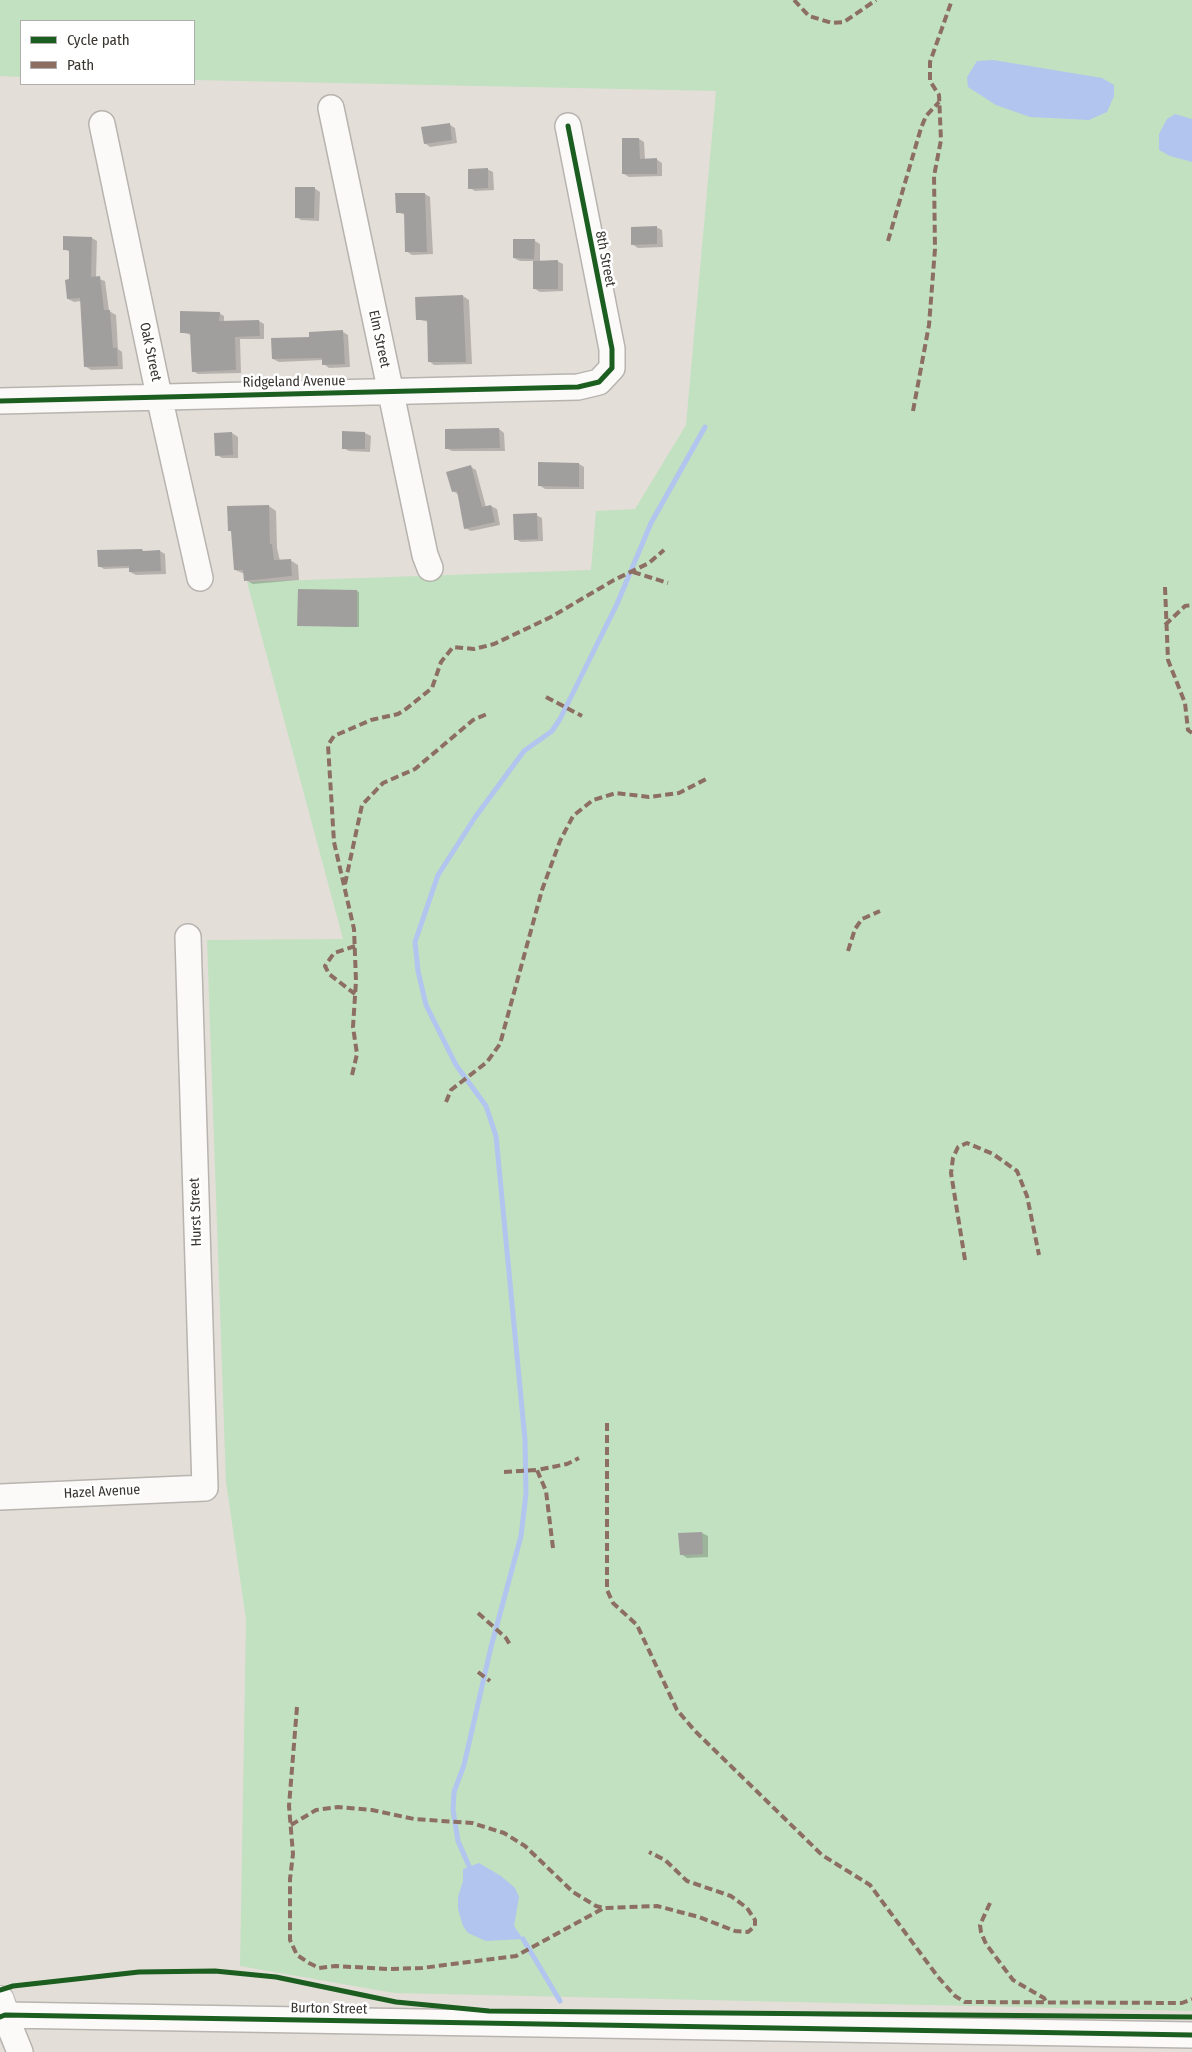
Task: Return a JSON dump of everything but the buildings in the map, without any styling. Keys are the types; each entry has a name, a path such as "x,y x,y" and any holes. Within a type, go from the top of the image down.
{"street":[{"name":"Elm Street","path":"331,108 424,555 430,568"},
{"name":"Oak Street","path":"102,124 159,396 200,578"},
{"name":"8th Street","path":"568,126 612,349 612,368 599,382 589,385"},
{"name":"Ridgeland Avenue","path":"0,400 589,385"},
{"name":"Hurst Street","path":"188,937 205,1488"},
{"name":"Hazel Avenue","path":"0,1497 205,1488"},
{"name":"Burton Street","path":"2,2011 914,2041 1192,2035"},
{"path":"2,2011 20,2052"}],"green space":[{"path":"0,0 1192,0 1192,2011 394,1993 240,1966 246,1620 226,1482 207,940 343,939 247,582 591,570 596,511 635,509 686,425 716,91 195,80 195,20 20,20 20,77 0,76"}],"water":[{"path":"993,60 1102,78 1114,85 1114,96 1107,112 1089,120 1030,117 996,105 968,87 967,77 977,61"},
{"path":"1175,114 1192,119 1192,162 1170,156 1159,150 1159,134 1167,119"},
{"path":"479,1863 501,1876 515,1888 519,1897 514,1926 523,1939 486,1941 468,1933 463,1926 458,1909 458,1897 463,1881 463,1869"}],"waterway":[{"path":"469,1866 458,1841 453,1810 454,1792 464,1765 491,1647 521,1536 526,1494 525,1440 496,1136 486,1106 456,1065 426,1005 418,971 415,942 438,875 476,816 524,751 552,731 560,719 617,604 651,523 705,427"},
{"path":"523,1939 560,2001"}],"marked path":[{"path":"794,0 809,16 832,23 844,22 876,0"},
{"path":"913,411 929,325 935,249 934,176 941,140 939,95 930,81 930,62 952,0"},
{"path":"888,241 921,128 926,116 939,102"},
{"path":"352,1075 357,1054 353,1027 356,981 354,929 334,842 328,745 334,736 371,720 398,714 406,709 432,688 441,662 453,647 474,649 494,644 551,617 614,580 649,563 664,550"},
{"path":"633,572 668,583"},
{"path":"1165,587 1168,660 1185,703 1188,730 1192,733"},
{"path":"1165,625 1185,606 1192,605"},
{"path":"546,697 582,716"},
{"path":"345,884 362,805 383,783 415,769 473,720 487,714"},
{"path":"446,1102 451,1090 487,1062 500,1044 542,890 560,841 573,816 593,800 616,793 649,797 679,793 708,778"},
{"path":"848,951 855,929 862,919 880,911"},
{"path":"355,946 334,953 325,966 329,974 355,994"},
{"path":"965,1260 951,1173 953,1158 958,1147 967,1143 993,1154 1017,1171 1027,1196 1039,1255"},
{"path":"607,1423 607,1590 613,1603 637,1625 677,1710 695,1731 822,1855 870,1885 938,1977 955,1996 965,2002 1182,2003 1192,1999"},
{"path":"553,1548 546,1491 537,1470 567,1464 579,1458"},
{"path":"504,1472 537,1470"},
{"path":"478,1613 506,1638 510,1645"},
{"path":"478,1672 490,1681"},
{"path":"297,1707 289,1806 293,1854 290,1879 290,1940 297,1955 309,1963 319,1968 336,1966 387,1969 422,1968 516,1956 604,1908"},
{"path":"291,1825 316,1810 338,1807 372,1810 414,1819 472,1823 504,1833 525,1846 573,1892 596,1906 604,1908 657,1906 699,1917 735,1931 748,1932 755,1926 755,1920 747,1908 731,1896 687,1881 665,1860 649,1852"},
{"path":"990,1903 980,1925 986,1944 1013,1980 1044,1998 1046,2002"}],"cycle path":[{"path":"0,401 578,387 599,382 612,368 612,349 568,126"},
{"path":"0,1990 13,1986 139,1972 215,1971 276,1977 396,2002 489,2011 1192,2017"},
{"path":"0,2017 5,2015 1192,2035"}]}
